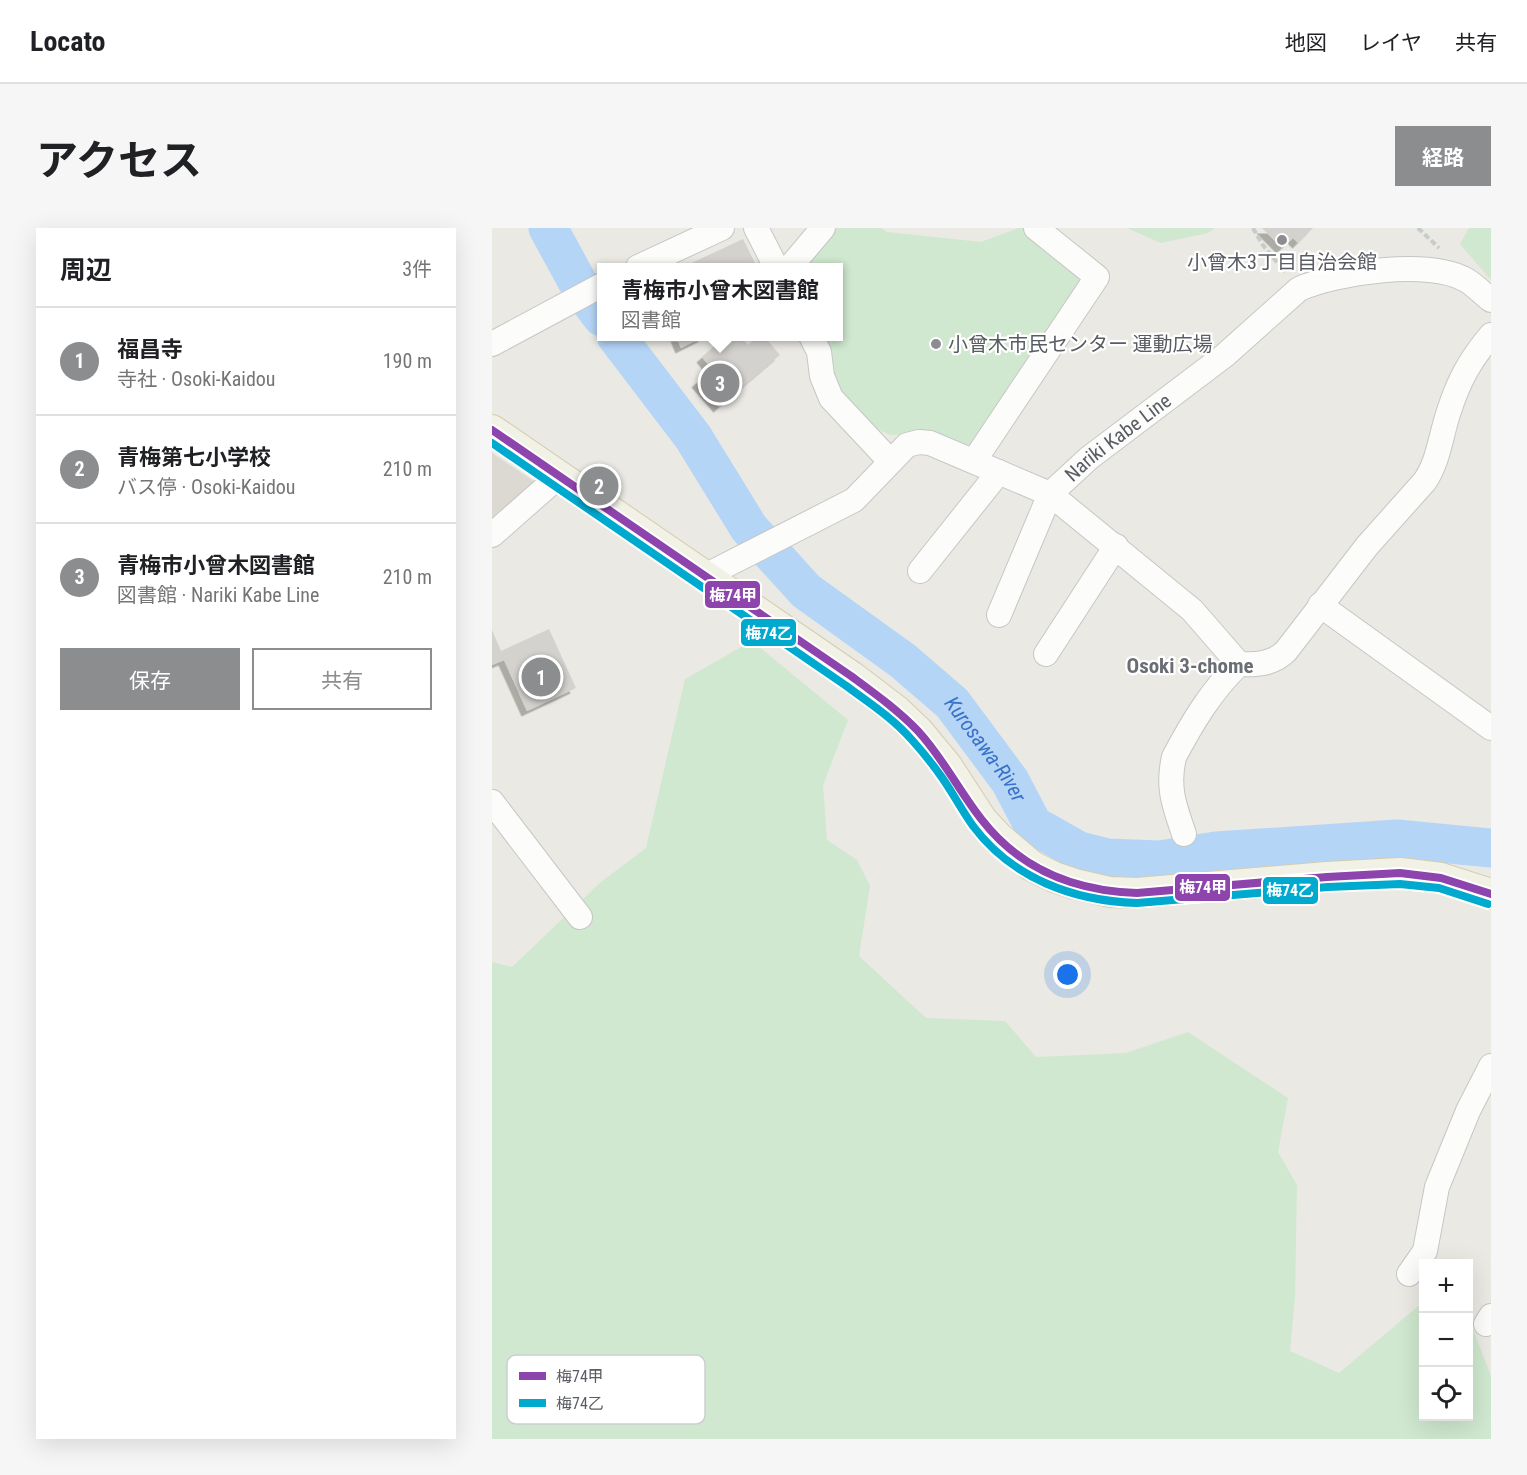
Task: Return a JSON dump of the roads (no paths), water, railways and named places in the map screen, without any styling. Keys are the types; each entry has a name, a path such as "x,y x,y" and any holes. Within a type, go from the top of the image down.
{"main road":[{"path":"492,430 851,676 897,711 937,753 990,830 1026,861 1054,877 1098,891 1137,893 1400,873 1441,878 1491,894"}],"street":[{"path":"647,263 722,228"},
{"path":"756,228 774,263"},
{"path":"793,263 823,228"},
{"path":"974,462 1097,277 1036,228"},
{"name":"Nariki Kabe Line","path":"705,576 854,500 907,445 919,442 930,443 1050,494 1089,458 1224,356 1299,289 1314,282 1360,274 1419,268 1441,271 1467,280 1491,300"},
{"path":"492,344 597,287"},
{"path":"1184,834 1170,792 1170,776 1174,756 1207,701 1239,664 1267,663 1281,656 1292,645 1320,605 1433,469 1449,409 1466,367 1491,335"},
{"path":"814,341 819,352 822,376 831,398 890,461"},
{"path":"920,571 999,472"},
{"path":"492,534 559,476"},
{"path":"999,615 1050,494 1192,610 1239,664"},
{"path":"1046,654 1116,546"},
{"path":"1320,605 1491,728"},
{"path":"492,802 580,917"},
{"path":"1409,1274 1425,1251 1437,1187 1468,1111 1491,1066"}],"waterway":[{"name":"Kurosawa-River","path":"548,228 583,292 597,310"},
{"name":"Kurosawa-River","path":"620,341 693,437 749,528 806,591 902,660 952,703 1010,781 1033,825 1079,851 1107,858 1160,860 1216,851 1397,839 1491,848"}],"place":[{"name":"小曾木3丁目自治会館","path":"1282,240"},
{"name":"小曾木市民センター 運動広場","path":"936,344"},
{"name":"青梅市小曾木図書館","path":"720,383"},
{"name":"青梅第七小学校","path":"599,486"},
{"name":"福昌寺","path":"541,677"}],"district":[{"name":"Osoki 3-chome","path":"1190,666"}]}
